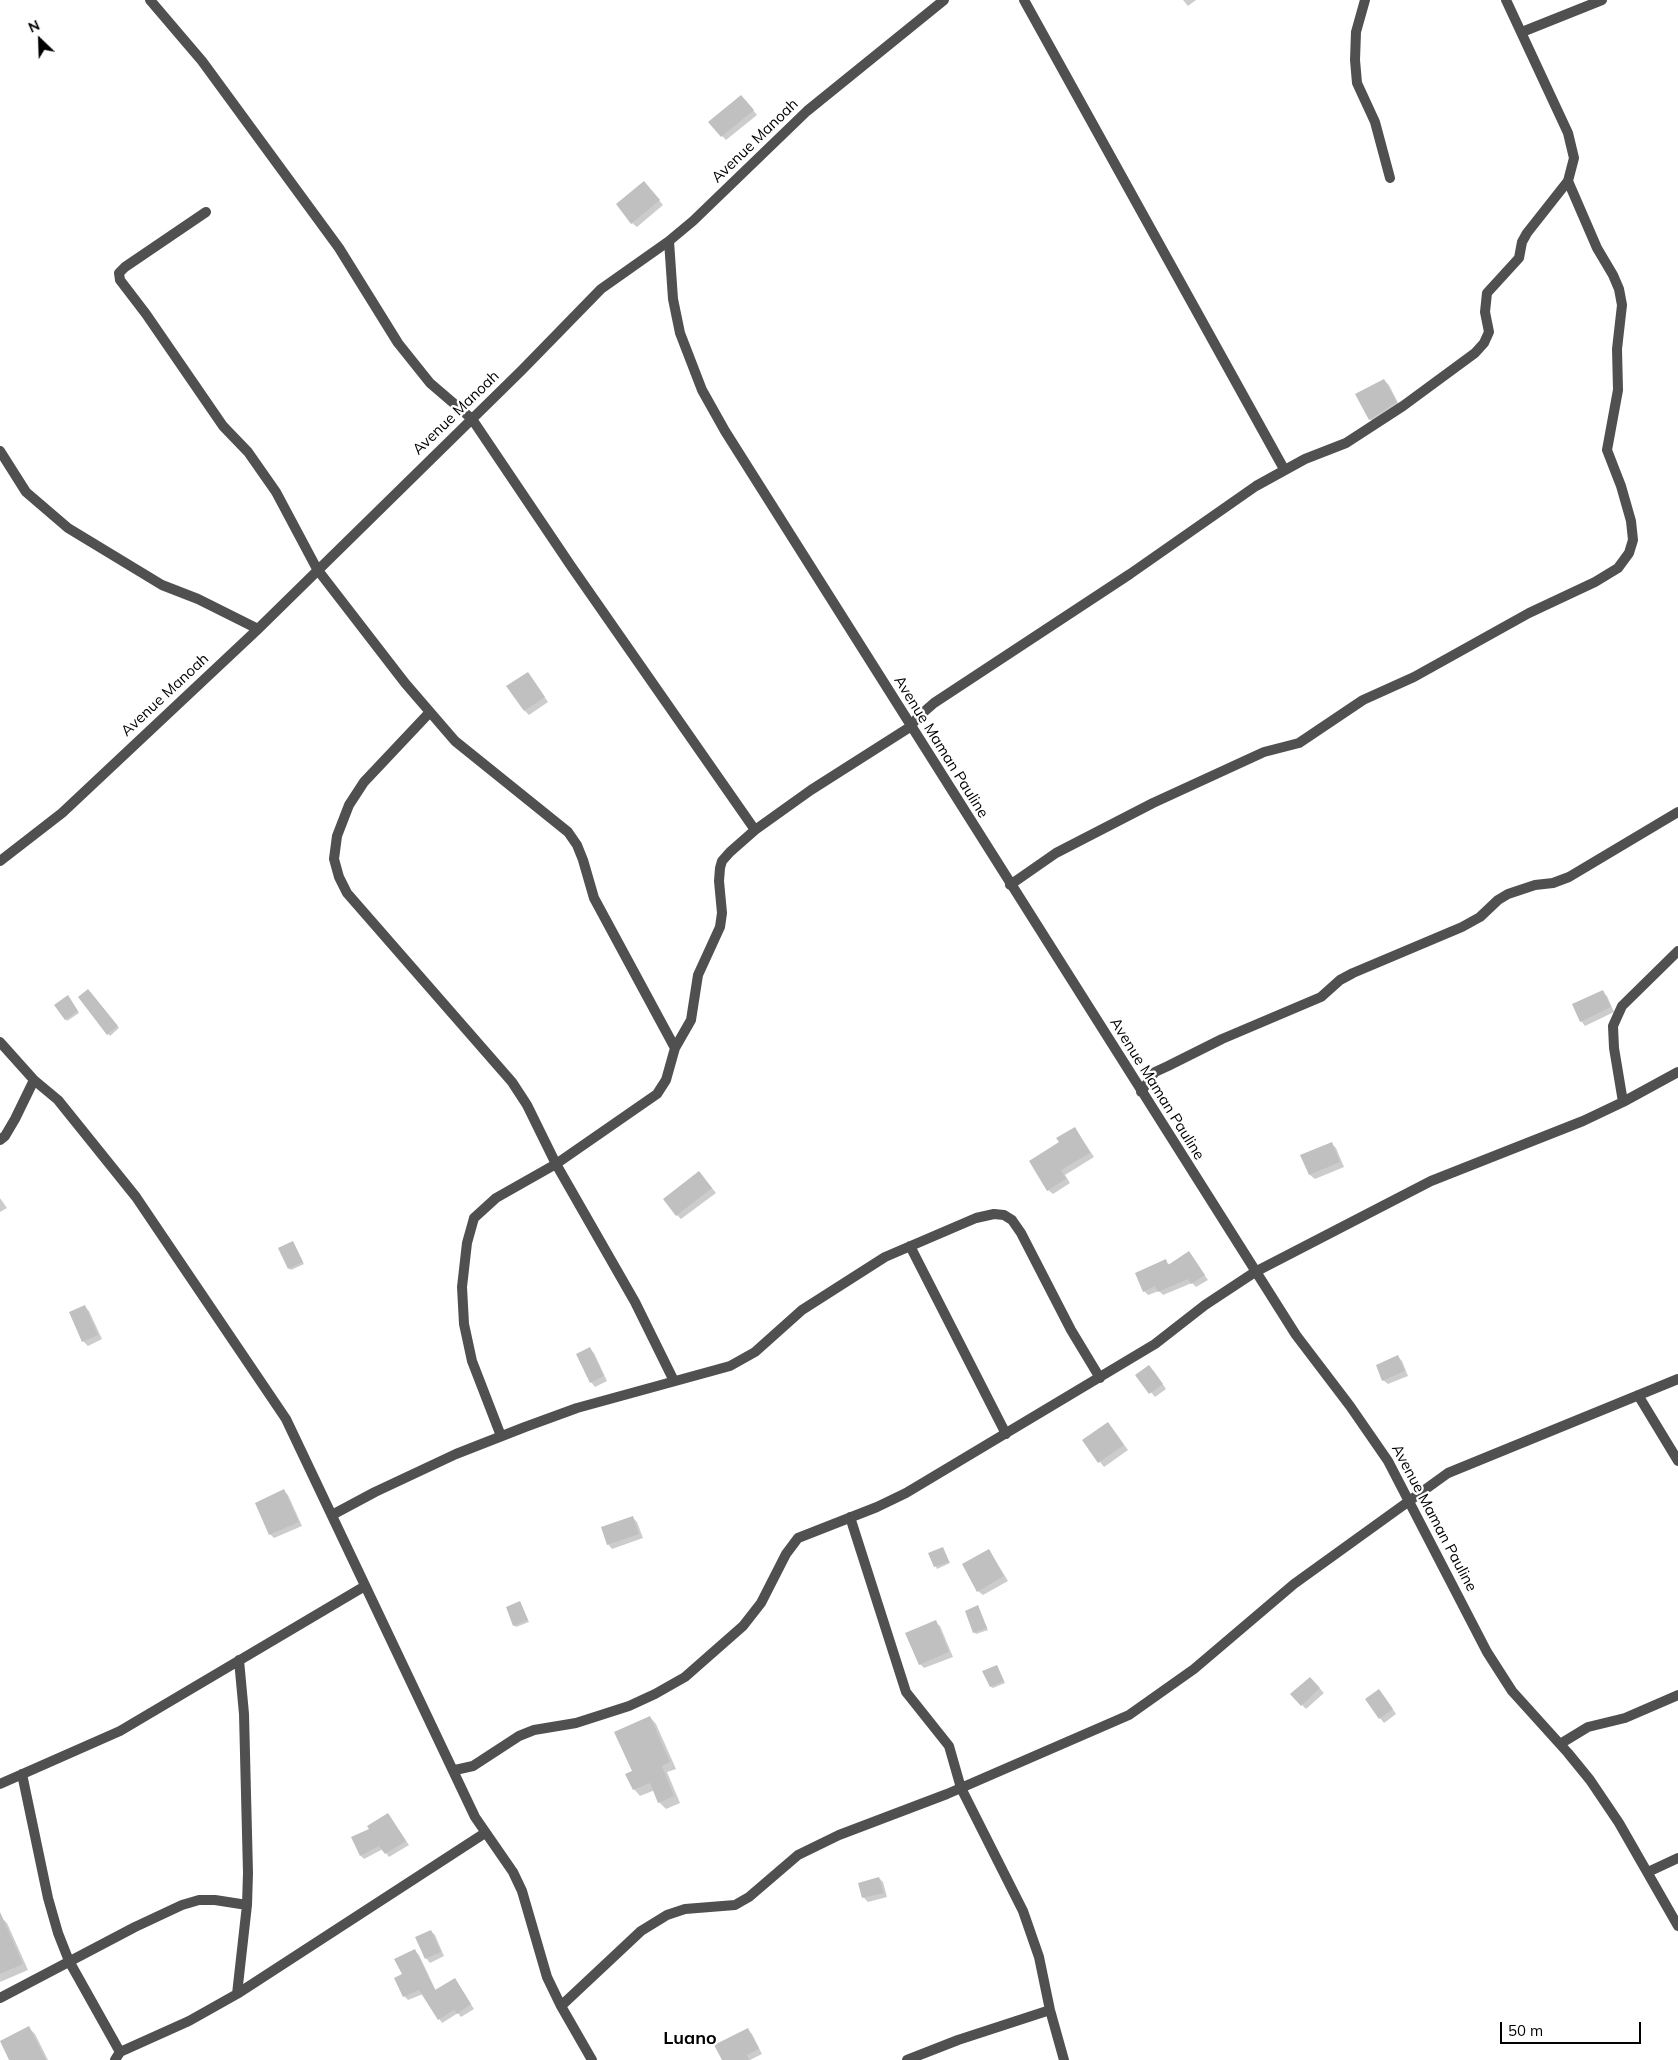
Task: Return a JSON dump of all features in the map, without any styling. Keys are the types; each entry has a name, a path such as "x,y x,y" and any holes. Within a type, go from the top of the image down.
{"street":[{"path":"150,0 202,61 339,248 398,343 430,383 472,419 576,574 755,830"},
{"name":"Avenue Manoah","path":"0,861 62,813 258,629 522,370 601,288 669,241 693,221 807,111 944,0"},
{"path":"1024,0 1284,469"},
{"path":"1365,0 1356,32 1355,60 1357,83 1374,122 1390,178"},
{"path":"501,1436 472,1362 464,1324 462,1287 467,1243 474,1218 482,1208 496,1198 556,1164 657,1094 666,1080 675,1048 691,1020 696,981 720,927 722,913 719,881 722,861 755,830 811,790 910,727 918,716 934,703 1130,574 1256,486 1284,469 1346,443 1404,406 1475,353 1488,338 1489,332 1485,312 1487,293 1516,263 1527,233 1568,181 1574,158 1568,133 1506,0"},
{"path":"1522,32 1602,0"},
{"path":"1010,885 1056,853 1153,803 1264,752 1299,743 1363,700 1414,677 1521,617 1595,582 1618,568 1630,553 1633,540 1631,521 1622,486 1607,450 1618,390 1617,349 1622,304 1619,289 1613,275 1597,248 1568,181"},
{"path":"206,212 125,267 118,276 222,426 248,452 276,492 318,569 404,683 455,741 568,832 577,845 583,860 594,898 675,1048"},
{"name":"Avenue Maman Pauline","path":"669,241 672,299 683,341 702,390 725,431 1255,1272 1296,1335 1373,1437 1399,1478 1497,1667 1512,1691 1560,1744 1605,1801 1678,1926"},
{"path":"0,450 26,492 68,528 162,585 198,599 258,629"},
{"path":"430,712 364,782 349,805 337,836 334,859 347,894 512,1082 527,1105 556,1164 635,1302 674,1381"},
{"path":"1141,1092 1155,1072 1222,1039 1321,997 1340,980 1353,973 1462,927 1480,917 1498,900 1508,894 1569,877 1678,812"},
{"path":"1623,1102 1614,1048 1613,1026 1622,1006 1678,950"},
{"path":"0,1042 34,1080 58,1100 136,1197 286,1419 455,1770 469,1804 484,1832 513,1872 522,1891 540,1957 561,2006 592,2060"},
{"path":"455,1770 473,1766 519,1736 556,1724 576,1723 629,1706 685,1677 743,1626 761,1603 786,1554 798,1538 808,1532 850,1517 906,1493 1155,1344 1205,1305 1255,1272 1431,1181 1525,1145 1623,1102 1678,1072"},
{"path":"0,1140 5,1136 15,1119 34,1080"},
{"path":"332,1514 374,1492 456,1454 501,1436 578,1408 711,1372 745,1358 802,1310 885,1257 994,1214 1004,1215 1012,1220 1021,1232 1071,1330 1100,1378"},
{"path":"910,1246 1006,1434"},
{"path":"561,2006 641,1931 667,1915 686,1909 735,1905 749,1897 798,1854 839,1835 961,1788 1129,1714 1194,1669 1294,1584 1448,1473 1678,1379"},
{"path":"1638,1395 1678,1461"},
{"path":"850,1517 906,1692 949,1746 961,1788 1023,1911 1039,1957 1050,2010 1064,2060"},
{"path":"0,1784 120,1731 365,1586"},
{"path":"237,1994 247,1905 248,1830 240,1660"},
{"path":"1560,1744 1588,1727 1625,1718 1678,1695"},
{"path":"22,1774 48,1898 58,1933 69,1961 118,2056 189,2021 237,1994 484,1832"},
{"path":"1648,1872 1678,1858"},
{"path":"0,1998 69,1961 182,1905 199,1900 215,1900 247,1905"},
{"path":"908,2060 958,2040 1050,2010"}],"building":[{"path":"741,95 754,110 721,137 708,122"},
{"path":"644,181 660,200 631,224 616,204"},
{"path":"1384,379 1397,402 1369,420 1355,394"},
{"path":"528,672 545,697 524,711 506,686"},
{"path":"88,989 118,1026 107,1035 78,997"},
{"path":"1603,990 1611,1007 1580,1022 1572,1004"},
{"path":"68,995 78,1011 65,1020 54,1005"},
{"path":"1075,1127 1090,1153 1061,1170 1066,1179 1047,1191 1029,1161 1059,1142 1056,1138"},
{"path":"1332,1142 1340,1162 1309,1175 1300,1155"},
{"path":"699,1171 712,1188 676,1216 663,1199"},
{"path":"293,1241 303,1262 288,1269 278,1248"},
{"path":"1189,1251 1205,1275 1191,1284 1188,1279 1158,1292 1155,1286 1143,1292 1135,1273 1166,1259 1168,1265"},
{"path":"85,1305 98,1335 82,1342 69,1312"},
{"path":"590,1347 604,1376 590,1383 576,1354"},
{"path":"1398,1355 1405,1371 1382,1381 1376,1365"},
{"path":"1149,1365 1163,1384 1149,1394 1135,1375"},
{"path":"1108,1422 1124,1445 1098,1463 1082,1440"},
{"path":"284,1489 299,1522 269,1535 255,1503"},
{"path":"633,1516 639,1534 607,1545 601,1527"},
{"path":"943,1547 949,1562 934,1567 928,1553"},
{"path":"989,1549 1004,1576 977,1592 962,1564"},
{"path":"520,1601 528,1620 513,1626 506,1607"},
{"path":"978,1605 987,1628 973,1633 965,1611"},
{"path":"936,1620 949,1652 919,1665 905,1633"},
{"path":"997,1665 1004,1681 990,1687 982,1671"},
{"path":"1310,1677 1320,1688 1301,1706 1290,1694"},
{"path":"1379,1689 1393,1709 1379,1719 1365,1699"},
{"path":"650,1716 670,1762 662,1766 674,1796 658,1803 650,1783 633,1790 625,1774 632,1771 614,1732"},
{"path":"388,1813 406,1841 385,1854 379,1846 360,1856 351,1837 369,1829 367,1826"},
{"path":"879,1877 884,1893 862,1898 858,1883"},
{"path":"0,1912 23,1964 0,1974"},
{"path":"431,1930 441,1952 425,1959 415,1937"},
{"path":"415,1949 435,1990 455,1978 471,2004 457,2014 454,2010 438,2020 419,1990 403,1997 394,1978 402,1974 394,1959"},
{"path":"29,2026 46,2060 9,2060 0,2041"},
{"path":"748,2028 759,2049 747,2055 749,2060 722,2060 714,2045"}],"district":[{"name":"Luano","path":"690,2039"}]}
